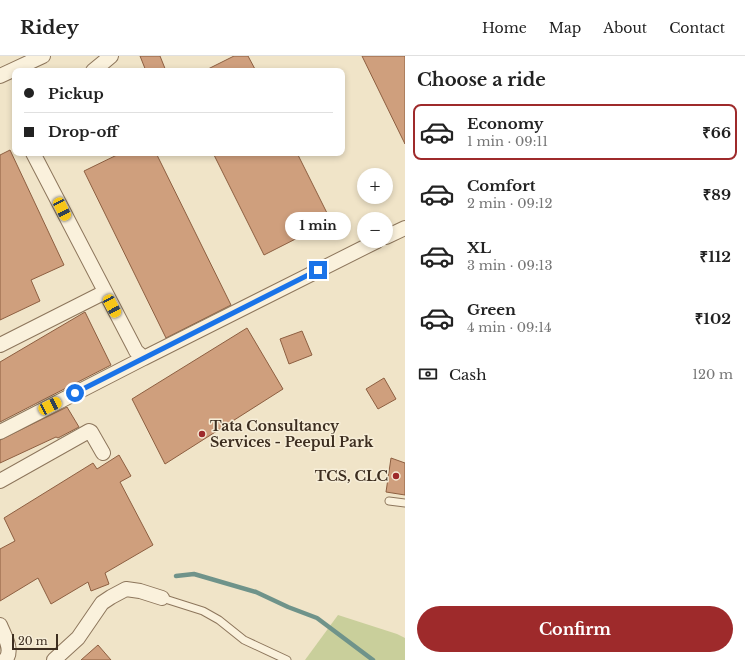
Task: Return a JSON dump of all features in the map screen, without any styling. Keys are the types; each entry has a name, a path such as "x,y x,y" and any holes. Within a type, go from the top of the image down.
{"street":[{"path":"17,68 43,56"},
{"path":"97,68 111,56"},
{"path":"0,76 12,70"},
{"path":"35,156 136,351 144,358"},
{"path":"393,234 405,228"},
{"path":"0,432 363,248"},
{"path":"0,345 105,292"},
{"path":"0,481 89,432 91,432 103,453"},
{"path":"54,660 78,638 102,603 111,597 126,589 140,591 162,598"},
{"path":"0,625 8,647 9,655 5,660"}],"lane":[{"path":"389,501 405,504"},
{"path":"162,598 203,611 219,620 244,640 287,660"}],"green space":[{"path":"338,615 405,638 405,660 305,660"}],"building":[{"path":"140,56 160,56 165,68 145,68"},
{"path":"234,56 248,56 254,68 210,68"},
{"path":"362,56 405,56 405,144"},
{"path":"10,150 64,265 31,280 40,301 0,320 0,155"},
{"path":"115,156 157,156 231,305 166,338 84,171"},
{"path":"214,156 298,156 331,221 264,255"},
{"path":"85,312 111,365 0,422 0,362"},
{"path":"247,328 283,389 165,464 132,399"},
{"path":"302,331 312,355 289,364 280,339"},
{"path":"384,378 396,399 378,409 366,389"},
{"path":"67,407 79,427 58,438 56,437 0,463 0,440"},
{"path":"119,455 131,476 120,482 153,545 105,573 109,584 91,591 88,582 51,604 38,578 0,601 0,549 15,541 4,518 93,463 97,469"},
{"name":"TCS, CLC","path":"391,458 405,463 405,495 386,492"},
{"path":"98,645 111,660 81,660"}],"waterway":[{"path":"176,576 194,574 256,592 288,607 317,618 373,660"}],"place":[{"name":"Tata Consultancy Services - Peepul Park","path":"202,434"},
{"name":"TCS, CLC","path":"396,476"}],"route":[{"path":"75,393 318,270"}]}
